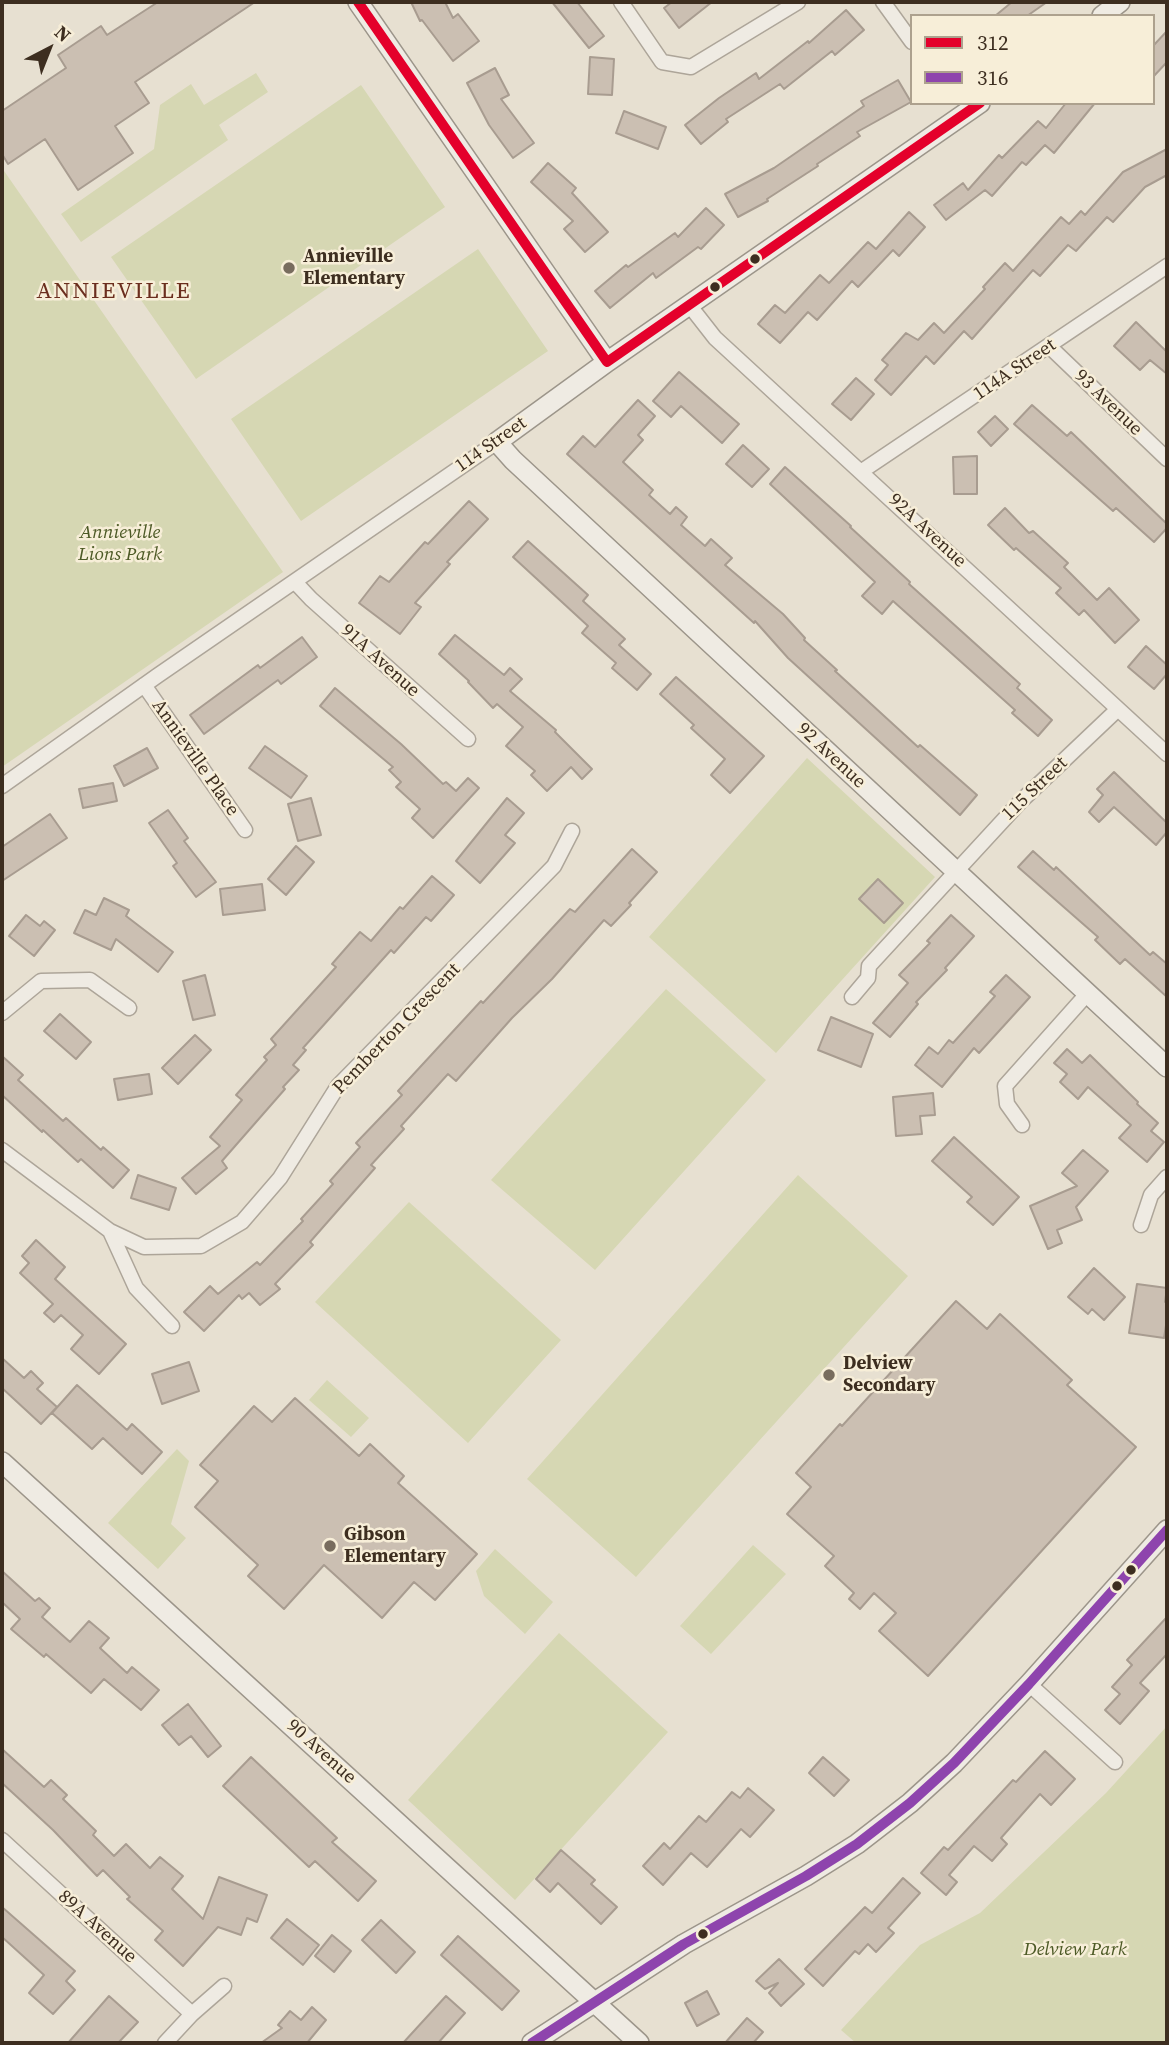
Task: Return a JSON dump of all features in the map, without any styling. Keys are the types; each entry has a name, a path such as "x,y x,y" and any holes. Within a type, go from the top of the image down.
{"street":[{"path":"358,2 607,362"},
{"path":"621,2 662,62 691,67 798,2"},
{"path":"883,2 910,39"},
{"path":"1105,14 1120,2"},
{"name":"114 Street","path":"2,786 690,306 960,109"},
{"name":"114A Street","path":"862,471 1167,266"},
{"name":"92A Avenue","path":"690,306 715,338 1167,754"},
{"name":"93 Avenue","path":"1050,347 1167,459"},
{"name":"92 Avenue","path":"497,442 519,466 1167,1067"},
{"name":"91A Avenue","path":"295,582 468,738"},
{"name":"Annieville Place","path":"144,685 245,830"},
{"name":"115 Street","path":"852,997 868,978 869,966 955,871 1021,802 1118,709"},
{"name":"Pemberton Crescent","path":"2,1150 110,1231 144,1247 201,1247 242,1222 280,1178 338,1086 554,866 572,831"},
{"path":"2,1013 41,981 90,980 129,1008"},
{"path":"1022,1125 1007,1104 1005,1086 1087,994"},
{"path":"1141,1226 1151,1195 1167,1177"},
{"name":"Pemberton Crescent","path":"110,1231 136,1288 172,1326"},
{"name":"90 Avenue","path":"2,1462 639,2043"},
{"path":"532,2043 684,1944 806,1876 857,1844 910,1803 954,1763 1029,1684 1167,1530"},
{"path":"1029,1684 1115,1762"},
{"name":"89A Avenue","path":"2,1840 192,2014"},
{"path":"165,2043 224,1986"}],"green space":[{"path":"256,73 268,92 219,125 228,140 81,242 61,214 154,149 160,105 191,84 204,105"},
{"path":"361,85 445,207 196,379 111,257"},
{"name":"Annieville Lions Park","path":"2,168 283,572 2,767"},
{"path":"478,249 548,351 301,521 231,419"},
{"path":"807,758 935,877 776,1053 649,937"},
{"path":"666,989 766,1080 595,1270 491,1180"},
{"path":"798,1175 908,1276 636,1577 527,1479"},
{"path":"409,1202 561,1340 468,1443 315,1302"},
{"path":"327,1380 369,1418 351,1437 309,1400"},
{"path":"177,1449 189,1461 171,1524 186,1538 158,1569 108,1523"},
{"path":"753,1545 786,1574 711,1654 680,1626"},
{"path":"495,1549 553,1602 525,1634 484,1596 476,1571"},
{"path":"559,1633 668,1732 515,1900 408,1800"},
{"name":"Delview Park","path":"1167,1726 1167,2043 856,2043 841,2030 920,1945 980,1913 1106,1793"}],"building":[{"path":"158,2 255,2 135,82 149,103 115,126 133,153 78,190 45,139 8,164 2,154 2,111 66,68 58,55 101,26 107,35"},
{"path":"411,2 445,2 453,18 458,14 479,41 453,61 422,20 420,21"},
{"path":"552,2 577,2 604,36 589,48"},
{"path":"672,2 712,2 679,28 664,8"},
{"path":"1012,2 1047,2 1030,14 997,14"},
{"path":"846,10 864,30 835,55 832,51 784,89 780,84 726,119 728,122 701,144 685,125 756,73 759,79 808,41 809,43"},
{"path":"1167,31 1167,62 1155,75 1155,44"},
{"path":"590,57 614,59 612,95 588,94"},
{"path":"495,68 509,95 501,99 534,143 513,158 489,125 467,83"},
{"path":"898,80 910,103 857,132 860,136 767,199 768,201 738,217 725,194 774,168 864,106 861,101"},
{"path":"1064,105 1093,105 1054,153 1045,145 1026,165 1022,162 992,196 985,190 946,220 934,205 963,183 968,190 999,155 1002,158 1038,121 1046,128"},
{"path":"624,111 666,127 658,149 616,133"},
{"path":"1167,149 1167,175 1145,187 1113,222 1107,217 1076,251 1068,245 1040,276 1033,270 972,339 964,331 934,364 926,356 891,395 875,380 888,365 882,360 906,333 918,340 934,323 944,333 1005,263 1013,271 1061,217 1069,224 1081,211 1085,215 1123,172"},
{"path":"548,163 576,188 572,193 608,232 585,252 564,229 573,221 531,182"},
{"path":"706,208 724,225 701,249 698,247 656,278 653,273 610,308 595,291 626,265 628,267 675,233 678,237"},
{"path":"909,212 925,227 899,256 893,250 858,287 852,281 817,320 808,312 780,343 758,324 775,305 785,313 820,275 829,283 868,242 876,249"},
{"path":"1136,322 1167,352 1167,374 1150,360 1140,370 1114,346"},
{"path":"679,372 739,424 722,443 681,406 671,417 653,401"},
{"path":"856,378 874,394 851,420 832,404"},
{"path":"638,400 655,416 638,435 643,440 623,462 653,490 649,495 670,514 676,507 687,517 681,525 705,546 711,539 732,558 725,565 783,614 804,640 837,670 835,671 918,747 920,745 977,795 960,815 788,658 755,621 754,623 567,454 583,436 595,447"},
{"path":"1032,405 1067,436 1071,432 1167,524 1167,528 1154,542 1116,508 1113,511 1014,424"},
{"path":"995,416 1008,429 991,446 978,432"},
{"path":"743,445 769,469 752,487 726,464"},
{"path":"977,456 977,494 954,494 953,457"},
{"path":"785,467 1020,684 1017,688 1052,720 1038,736 1012,713 1015,710 893,601 882,614 862,596 875,582 770,484"},
{"path":"469,501 488,519 447,562 450,564 415,603 421,607 400,634 359,603 380,576 389,582 425,542 428,544"},
{"path":"1005,508 1029,533 1033,531 1068,563 1064,567 1097,600 1109,588 1139,620 1115,643 1084,610 1079,615 1056,593 1061,588 988,525"},
{"path":"528,541 588,595 583,601 625,639 619,645 651,674 637,690 612,668 616,663 582,633 588,626 513,557"},
{"path":"455,635 504,675 510,668 522,679 510,691 556,730 592,769 582,779 571,767 547,791 531,775 535,771 506,746 523,727 497,704 493,708 469,681 439,654"},
{"path":"302,637 317,657 281,684 278,680 204,734 190,715 258,665 260,668"},
{"path":"1146,646 1167,665 1167,674 1154,689 1128,667"},
{"path":"676,677 764,756 730,793 711,775 725,759 691,728 694,725 660,694"},
{"path":"335,688 443,784 446,782 456,791 468,778 479,788 433,838 412,818 420,809 396,787 401,782 389,770 393,767 320,706"},
{"path":"265,746 307,776 291,798 249,768"},
{"path":"147,748 158,768 124,786 114,766"},
{"path":"1114,772 1167,823 1167,832 1156,845 1114,807 1099,822 1089,812 1103,795 1097,789"},
{"path":"113,783 117,801 83,808 79,789"},
{"path":"311,798 321,835 298,841 288,804"},
{"path":"507,798 524,813 505,835 515,843 480,883 456,861"},
{"path":"168,810 188,838 184,841 216,882 196,897 173,866 177,863 149,823"},
{"path":"50,814 67,838 2,881 2,847"},
{"path":"296,846 314,862 286,895 268,879"},
{"path":"632,849 657,872 629,903 631,905 611,926 604,920 456,1081 448,1074 401,1126 404,1129 371,1165 375,1168 310,1242 313,1245 275,1284 280,1289 260,1305 249,1293 242,1299 239,1295 204,1331 184,1312 210,1286 218,1294 257,1262 260,1265 303,1221 301,1219 333,1184 330,1181 360,1147 356,1143 402,1095 398,1091 481,1001 483,1003 570,909 575,912"},
{"path":"1033,851 1054,870 1056,867 1150,955 1153,952 1167,964 1167,997 1125,959 1120,964 1095,940 1098,937 1018,867"},
{"path":"432,876 454,895 431,921 426,917 394,953 391,950 303,1048 306,1050 293,1065 299,1070 222,1161 227,1168 196,1194 182,1178 220,1146 210,1137 242,1100 236,1095 267,1060 264,1057 276,1045 271,1039 336,967 332,964 360,932 371,941 400,907 403,909"},
{"path":"878,879 903,903 884,923 859,899"},
{"path":"262,884 265,910 223,915 220,889"},
{"path":"104,898 129,910 126,916 173,952 158,972 116,939 111,950 74,933 85,910 96,915"},
{"path":"26,915 40,926 44,921 55,930 34,956 9,936"},
{"path":"951,915 974,936 945,968 947,970 916,1002 918,1004 890,1037 873,1023 908,983 899,975 930,943 927,941"},
{"path":"205,975 215,1015 193,1020 183,981"},
{"path":"1006,975 1030,997 979,1053 974,1048 942,1087 915,1065 929,1047 938,1054 949,1040 953,1043 995,996 990,992"},
{"path":"60,1014 91,1042 76,1059 44,1031"},
{"path":"831,1017 873,1034 861,1067 818,1050"},
{"path":"195,1035 211,1050 178,1084 162,1068"},
{"path":"1067,1049 1082,1063 1090,1055 1158,1123 1151,1131 1164,1142 1147,1162 1119,1138 1131,1125 1088,1087 1078,1099 1060,1082 1067,1074 1054,1063"},
{"path":"2,1056 23,1075 18,1080 63,1121 66,1118 101,1150 103,1147 129,1170 113,1188 81,1159 78,1162 43,1130 42,1132 2,1095"},
{"path":"149,1074 152,1094 118,1100 114,1079"},
{"path":"933,1093 935,1115 920,1116 922,1134 896,1136 893,1097"},
{"path":"954,1137 1019,1197 993,1225 967,1202 972,1197 932,1161"},
{"path":"1083,1150 1108,1171 1076,1207 1082,1220 1057,1230 1062,1243 1048,1249 1030,1206 1077,1186 1062,1173"},
{"path":"138,1175 176,1188 169,1210 131,1198"},
{"path":"36,1240 65,1267 55,1279 126,1344 99,1374 71,1349 83,1335 61,1315 54,1322 44,1313 53,1304 20,1273 29,1263 22,1256"},
{"path":"1094,1268 1125,1297 1104,1320 1092,1309 1088,1314 1068,1297"},
{"path":"1137,1284 1167,1288 1164,1338 1129,1333"},
{"path":"956,1301 987,1329 1000,1314 1072,1380 1067,1385 1136,1447 928,1676 879,1631 896,1613 874,1593 860,1609 849,1599 854,1593 825,1566 834,1556 787,1514 811,1487 796,1473"},
{"path":"2,1358 24,1378 31,1371 43,1383 37,1389 57,1407 41,1424 2,1388"},
{"path":"189,1362 199,1391 162,1404 152,1374"},
{"path":"77,1385 127,1430 132,1424 162,1452 142,1474 103,1438 92,1449 52,1413"},
{"path":"295,1398 359,1456 370,1444 404,1476 398,1483 477,1554 435,1600 414,1582 382,1618 324,1565 284,1609 248,1576 258,1565 195,1507 218,1481 200,1465 254,1406 272,1422"},
{"path":"2,1571 35,1601 39,1598 50,1608 42,1617 70,1642 89,1621 109,1638 100,1648 127,1673 132,1667 159,1690 141,1710 104,1679 91,1693 46,1654 44,1657 11,1629 20,1619 2,1602"},
{"path":"1167,1617 1167,1654 1140,1683 1149,1691 1120,1724 1105,1710 1120,1694 1112,1687 1132,1665 1127,1660"},
{"path":"188,1704 221,1746 208,1757 191,1736 179,1745 162,1725"},
{"path":"2,1749 44,1787 51,1780 67,1795 63,1799 96,1831 93,1835 114,1856 126,1844 150,1868 160,1857 183,1876 172,1889 203,1919 219,1877 267,1895 257,1922 247,1918 241,1935 218,1927 183,1966 155,1940 163,1931 127,1899 130,1897 103,1870 97,1876 2,1783"},
{"path":"1045,1751 1075,1779 1051,1805 1040,1794 1001,1838 1007,1844 992,1861 974,1846 949,1875 957,1882 946,1895 921,1873 944,1847 948,1850 1013,1780 1016,1782"},
{"path":"251,1757 337,1838 332,1842 376,1881 358,1901 315,1861 309,1867 223,1786"},
{"path":"823,1757 849,1780 834,1796 809,1773"},
{"path":"748,1788 774,1810 750,1837 741,1829 707,1867 691,1853 663,1885 643,1866 664,1843 670,1849 699,1816 706,1822 732,1792 740,1798"},
{"path":"561,1850 595,1880 591,1884 617,1907 601,1924 558,1883 550,1892 536,1879"},
{"path":"903,1878 920,1893 888,1928 894,1933 876,1952 868,1944 859,1954 855,1951 823,1986 805,1969 865,1907 872,1913"},
{"path":"2,1907 75,1971 66,1981 75,1990 53,2014 29,1993 44,1975 2,1937"},
{"path":"287,1919 319,1945 303,1965 271,1938"},
{"path":"381,1920 415,1952 396,1973 362,1940"},
{"path":"332,1935 351,1951 334,1972 315,1956"},
{"path":"458,1936 519,1991 502,2010 441,1955"},
{"path":"779,1959 804,1984 781,2006 769,1993 778,1983 765,1989 756,1981"},
{"path":"707,1991 719,2014 697,2026 685,2003"},
{"path":"109,1996 138,2022 118,2043 68,2043"},
{"path":"446,1996 465,2013 438,2043 403,2043"},
{"path":"312,2007 326,2020 307,2043 261,2043 282,2028 278,2025 290,2011 301,2020"},
{"path":"747,2018 763,2032 753,2043 725,2043"}],"transit line":[{"name":"312","path":"358,2 607,362"},
{"name":"312","path":"607,362 977,105"},
{"name":"316","path":"532,2043 684,1944 806,1876 857,1844 910,1803 954,1763 1029,1684 1167,1530"}],"place":[{"name":"Annieville Elementary","path":"289,268"},
{"name":"Delview Secondary","path":"829,1375"},
{"name":"Gibson Elementary","path":"330,1546"}],"district":[{"name":"ANNIEVILLE","path":"114,292"}]}
